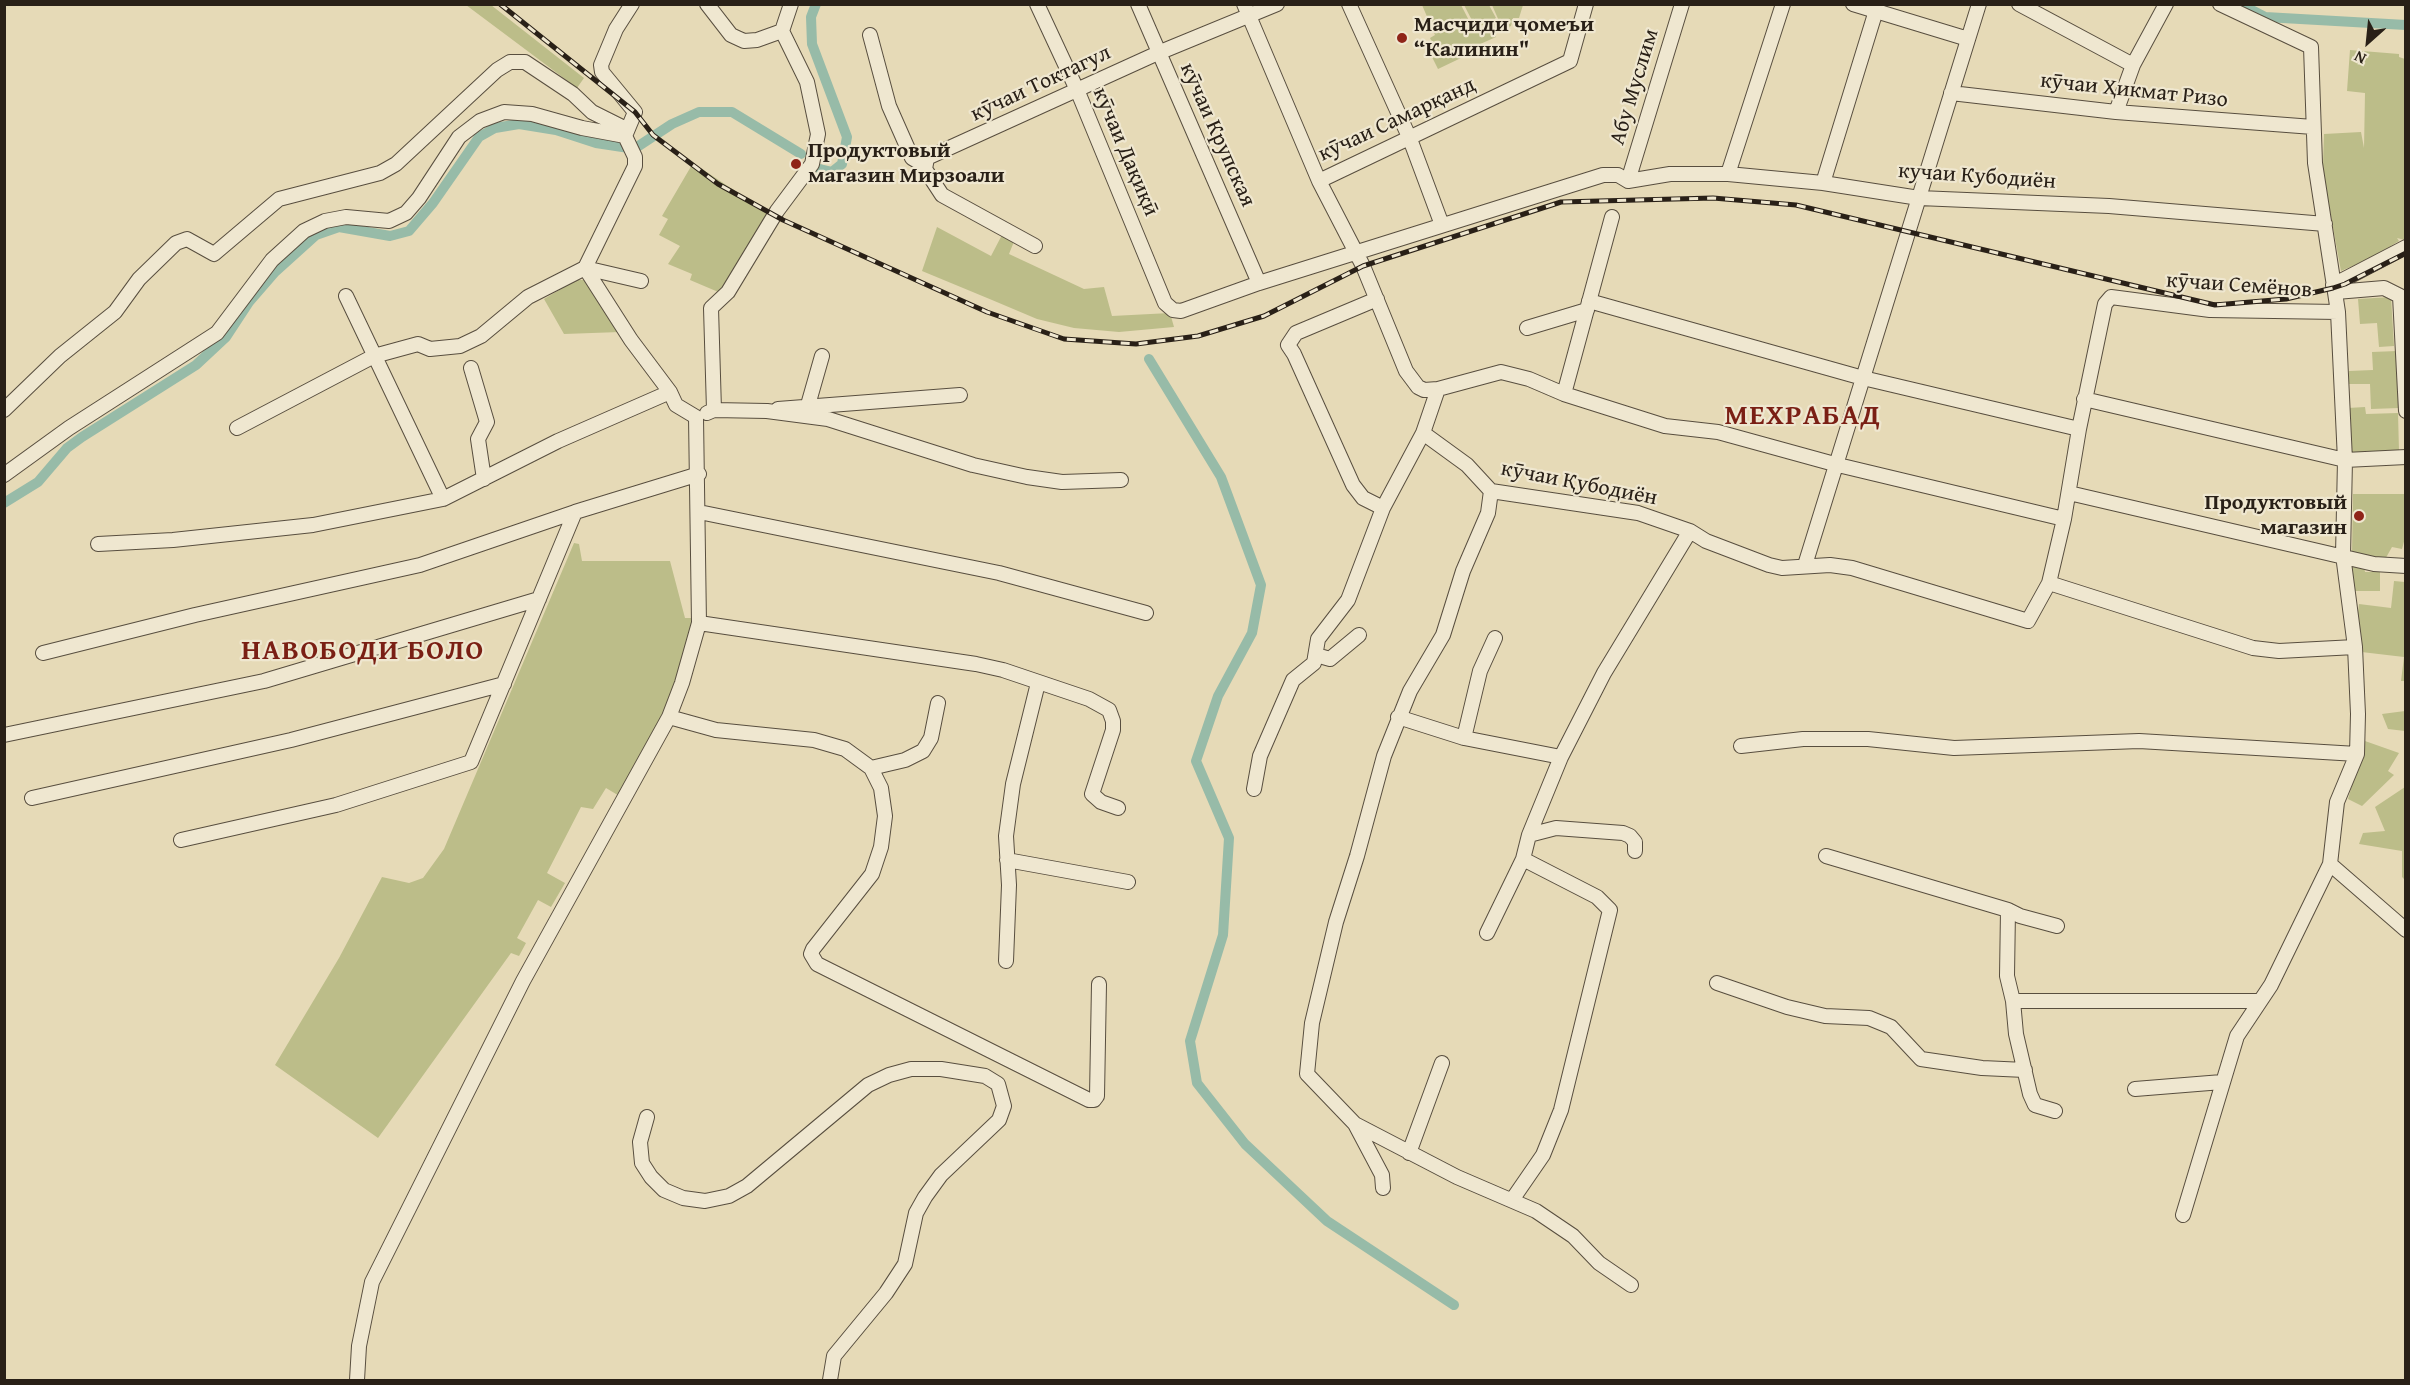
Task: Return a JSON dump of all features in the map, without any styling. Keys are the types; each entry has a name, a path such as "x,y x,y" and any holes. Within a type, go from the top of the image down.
{"street":[{"path":"626,133 635,112 602,72 602,65 616,29 632,4"},
{"path":"707,4 731,35 744,41 757,40 782,31"},
{"path":"714,410 711,308 728,292 777,211 812,164 818,134 807,82 782,31 791,4"},
{"name":"кӯчаи Дақиқӣ","path":"1037,4 1077,92 1165,303 1178,311"},
{"name":"кӯчаи Крупская","path":"1138,4 1259,283"},
{"name":"кӯчаи Токтагул","path":"924,165 927,158 1077,92 1247,11 1277,4"},
{"path":"1349,4 1410,139 1442,225"},
{"name":"кӯчаи Самарқанд","path":"1319,180 1410,139 1570,61 1586,4"},
{"name":"Абу Муслим","path":"1628,181 1682,4"},
{"path":"1728,174 1783,4"},
{"path":"1853,4 1877,8 1968,39"},
{"path":"1805,565 1838,465 1979,4"},
{"path":"2019,4 2133,65"},
{"path":"2116,112 2133,65 2166,4"},
{"path":"2183,1215 2236,1036 2271,985 2330,864 2337,802 2357,754 2355,647 2343,555 2345,460 2338,312 2315,163 2311,46 2220,4"},
{"path":"1823,183 1877,8"},
{"path":"1247,11 1319,180 1356,253 1412,382 1424,390 1438,389 1501,372 1529,379 1564,394 1665,426 1718,432 1838,465 2064,519"},
{"path":"870,35 889,106 912,158 924,165 942,195 1035,246"},
{"path":"4,410 60,356 116,312 139,279 176,243 187,239 214,254 279,199 380,173 396,164 497,70 510,62 525,62 573,94 592,112 626,133 635,157 635,166 585,268 528,297 481,336 460,346 430,349 418,344 374,356 237,428"},
{"name":"кӯчаи Ҳикмат Ризо","path":"1951,93 2116,112 2313,127"},
{"path":"4,475 69,428 217,333 272,260 304,231 325,221 346,218 389,221 406,213 459,137 480,121 504,112 532,114 590,130 626,133"},
{"name":"кучаи Кубодиён","path":"1178,311 1259,283 1603,175 1618,175 1628,181 1670,174 1728,174 1823,183 1919,198 2109,206 2325,224"},
{"path":"1564,394 1612,217"},
{"path":"2334,288 2406,247"},
{"path":"585,268 641,281"},
{"path":"585,268 631,340 670,392 676,405 696,417"},
{"path":"2334,288 2384,288 2400,296 2406,411"},
{"name":"кӯчаи Семёнов","path":"2084,399 2105,304 2108,299 2116,295 2210,310 2338,312"},
{"path":"346,296 443,499"},
{"path":"1377,299 1296,333 1288,345 1353,485 1363,498 1383,508"},
{"path":"1527,328 1588,306 1863,378 2079,429"},
{"path":"808,405 822,356"},
{"path":"471,368 487,422 478,439 484,479"},
{"path":"1254,789 1260,756 1293,680 1314,663 1318,639 1348,600 1355,586 1383,508 1423,433 1438,389"},
{"path":"99,544 173,540 313,525 443,499 558,441 670,392"},
{"path":"767,411 808,405 960,395"},
{"path":"2355,647 2279,651 2253,648 2049,583 2069,493 2084,399 2345,460 2406,457"},
{"path":"696,417 714,410 767,411 828,419 973,465 1027,477 1062,482 1121,480"},
{"path":"357,1380 359,1346 372,1282 523,981 669,717 682,683 699,623 699,474 696,417"},
{"name":"кӯчаи Қубодиён","path":"1423,433 1467,465 1491,490 1638,513 1690,531 1706,541 1769,565 1782,568 1805,565 1852,568 2028,621 2049,583"},
{"path":"43,653 195,615 420,565 575,512 699,474"},
{"path":"1383,1188 1382,1175 1355,1124 1307,1074 1312,1023 1336,922 1398,717 1410,690 1443,635 1463,571 1488,513 1491,490"},
{"path":"2069,493 2374,564 2406,566"},
{"path":"181,840 336,805 471,762 575,512"},
{"path":"699,512 999,573 1146,613"},
{"path":"1487,933 1523,860 1529,835 1560,757 1604,674 1690,531"},
{"path":"4,735 264,681 539,599"},
{"path":"699,623 976,664 1089,699 1108,710 1113,721 1113,730 1092,794 1101,802 1118,808"},
{"path":"1316,656 1330,659 1359,635"},
{"path":"1464,738 1479,670 1495,638"},
{"path":"1006,961 1009,885 1006,837 1013,784 1038,683"},
{"path":"32,798 291,740 504,684"},
{"path":"871,768 905,760 923,752 931,738 938,703"},
{"path":"669,717 716,729 814,740 845,749 871,768 881,788 885,816 881,847 872,874 813,949 811,954 817,964 1089,1100 1094,1100 1097,1096 1099,984"},
{"path":"1398,717 1464,738 1560,757"},
{"path":"1741,746 1803,739 1868,739 1954,748 2139,741 2357,754"},
{"path":"1529,835 1556,828 1623,833 1635,842 1635,852"},
{"path":"1826,856 2057,926"},
{"path":"1007,860 1128,882"},
{"path":"1512,1200 1543,1155 1561,1110 1610,910 1597,897 1523,860"},
{"path":"2330,864 2406,930"},
{"path":"2008,910 2007,976 2013,1001 2016,1034 2035,1105 2055,1111"},
{"path":"1717,984 1825,1016 1869,1018 1892,1027 1921,1059 1982,1068 2025,1070"},
{"path":"2013,1001 2260,1001"},
{"path":"1409,1152 1442,1063"},
{"path":"647,1117 640,1142 642,1163 651,1177 664,1190 705,1201 729,1196 747,1186 868,1086 889,1075 911,1069 941,1070 985,1076 998,1084 1004,1106 999,1120 941,1175 925,1197 916,1213 905,1263 886,1293 834,1356 830,1380"},
{"path":"2135,1089 2222,1083"},
{"path":"1355,1124 1457,1177 1536,1211 1573,1236 1599,1263 1631,1285"}],"green space":[{"path":"466,5 491,5 584,78 577,88"},
{"path":"1422,5 1461,5 1475,32 1499,21 1492,5 1523,5 1519,18 1513,18 1511,26 1494,33 1496,37 1460,53 1461,58 1438,69 1428,49 1434,46 1430,38 1435,35"},
{"path":"1464,5 1489,5 1496,18 1476,28"},
{"path":"2350,50 2399,54 2399,57 2405,59 2405,240 2397,238 2399,241 2371,258 2341,271 2323,165 2324,134 2361,132 2364,148 2365,93 2347,91"},
{"path":"693,163 773,216 723,294 690,280 692,274 668,264 680,246 659,235 668,219 662,216"},
{"path":"937,227 991,256 1003,233 1015,239 1009,254 1084,289 1104,287 1112,316 1170,313 1174,327 1119,332 1074,328 1037,319 922,271"},
{"path":"576,280 584,280 620,332 564,334 544,299"},
{"path":"2391,297 2394,346 2379,347 2377,323 2360,324 2358,299"},
{"path":"2397,351 2399,408 2371,409 2370,384 2349,384 2349,371 2373,370 2372,352"},
{"path":"2365,407 2366,414 2398,413 2399,451 2368,452 2367,456 2350,456 2348,408"},
{"path":"2353,494 2405,494 2405,538 2402,549 2392,547 2383,563 2352,554"},
{"path":"574,543 579,544 582,561 670,561 685,618 692,618 685,666 667,714 621,797 606,788 593,809 581,807 547,873 565,883 551,907 538,900 517,938 526,943 519,956 511,953 378,1138 275,1065 339,958 382,877 409,883 423,878 444,849"},
{"path":"2349,566 2364,566 2365,572 2380,572 2380,591 2350,591"},
{"path":"2394,581 2405,582 2405,681 2401,681 2404,657 2353,651 2359,604 2391,608"},
{"path":"2405,711 2405,731 2388,729 2382,714"},
{"path":"2365,741 2399,753 2388,771 2394,775 2362,806 2348,799"},
{"path":"2405,787 2405,880 2402,877 2402,851 2359,844 2363,833 2385,831 2375,807"}],"waterway":[{"path":"816,4 811,17 812,44 847,137 842,164 832,172 820,169"},
{"path":"2240,4 2265,17 2406,25"},
{"path":"637,147 672,124 699,112 732,112 801,154"},
{"path":"4,503 38,482 67,448 82,437 196,365 226,337 249,302 275,272 316,235 339,227 390,236 409,231 433,203 479,137 495,128 519,124 556,130 596,143 629,148"},
{"path":"1149,359 1221,477 1261,585 1252,633 1218,696 1196,761 1229,838 1223,935 1190,1041 1197,1083 1245,1144 1327,1221 1454,1305"}],"railway":[{"path":"500,4 635,112 653,135 718,184 783,220 987,312 1064,339 1136,344 1198,336 1264,316 1363,266 1561,202 1713,198 1796,205 2215,305 2286,299 2333,288 2406,253"}],"place":[{"name":"Масҷиди ҷомеъи “Калинин\"","path":"1402,38"},
{"name":"Продуктовый магазин Мирзоали","path":"796,164"},
{"name":"Продуктовый магазин","path":"2359,516"}],"district":[{"name":"МЕХРАБАД","path":"1803,417"},
{"name":"НАВОБОДИ БОЛО","path":"363,652"}]}
